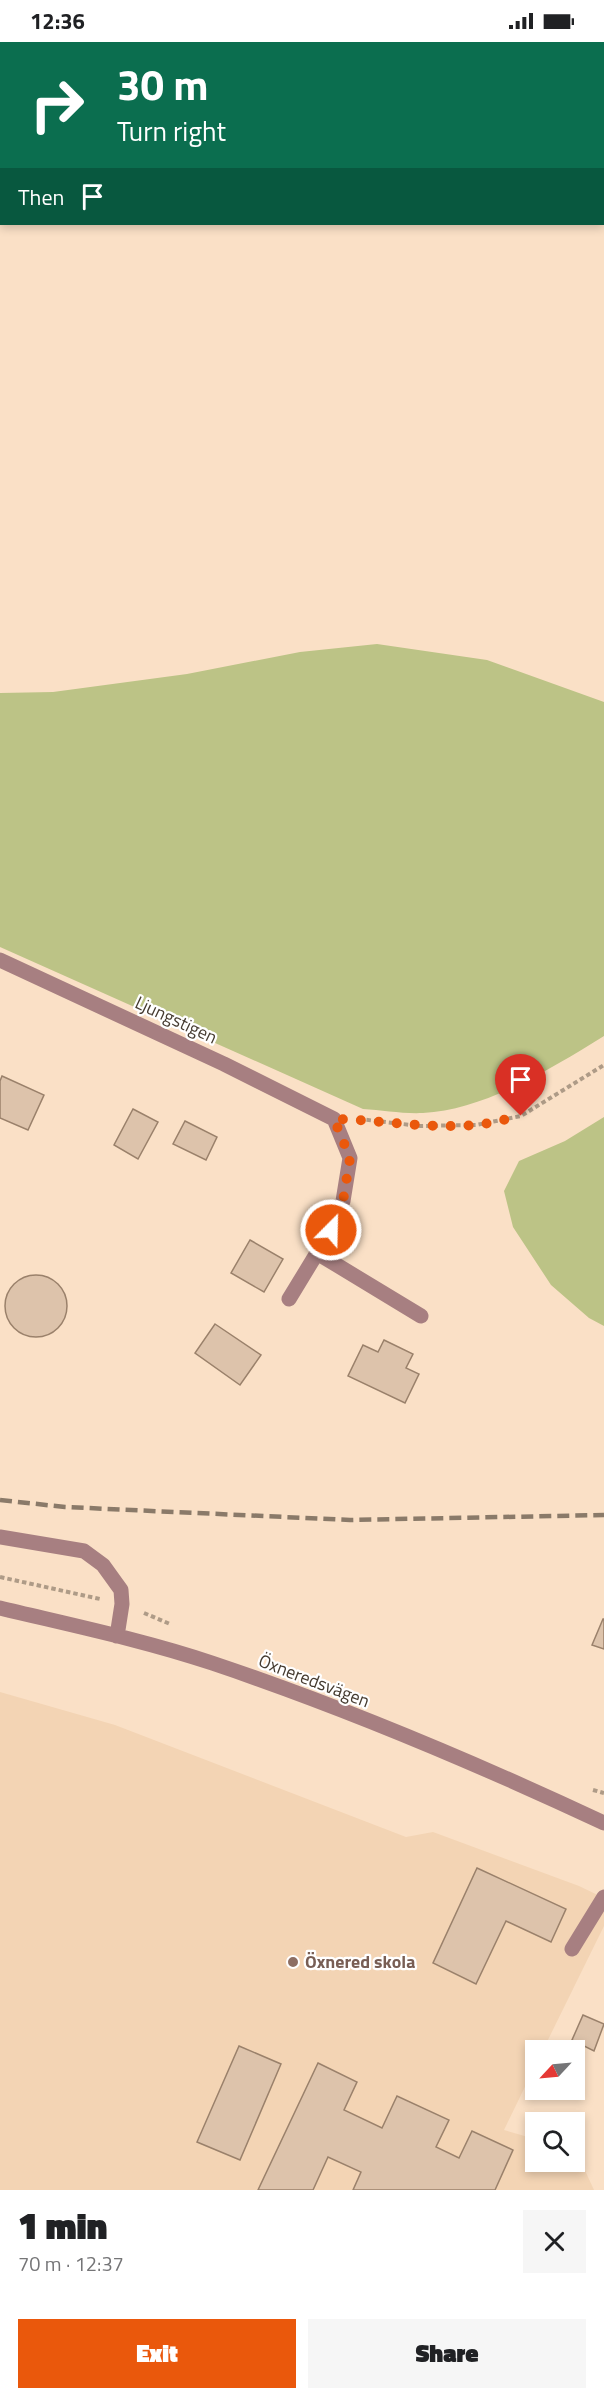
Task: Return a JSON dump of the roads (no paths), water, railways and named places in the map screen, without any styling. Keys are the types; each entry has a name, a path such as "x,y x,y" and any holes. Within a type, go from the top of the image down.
{"street":[{"name":"Ljungstigen","path":"0,960 224,1064 334,1119 350,1158 348,1178 343,1201 331,1230 317,1253"},
{"path":"289,1299 317,1253 421,1316"},
{"path":"0,1537 84,1551 103,1565 121,1590 123,1604 117,1636"},
{"name":"Öxneredsvägen","path":"0,1608 117,1636 211,1663 339,1710 477,1766 604,1823"},
{"path":"572,1948 604,1897"}],"railway":[{"path":"0,1500 65,1507 350,1520 604,1515"}],"place":[{"name":"Öxnered skola","path":"293,1962"}]}
